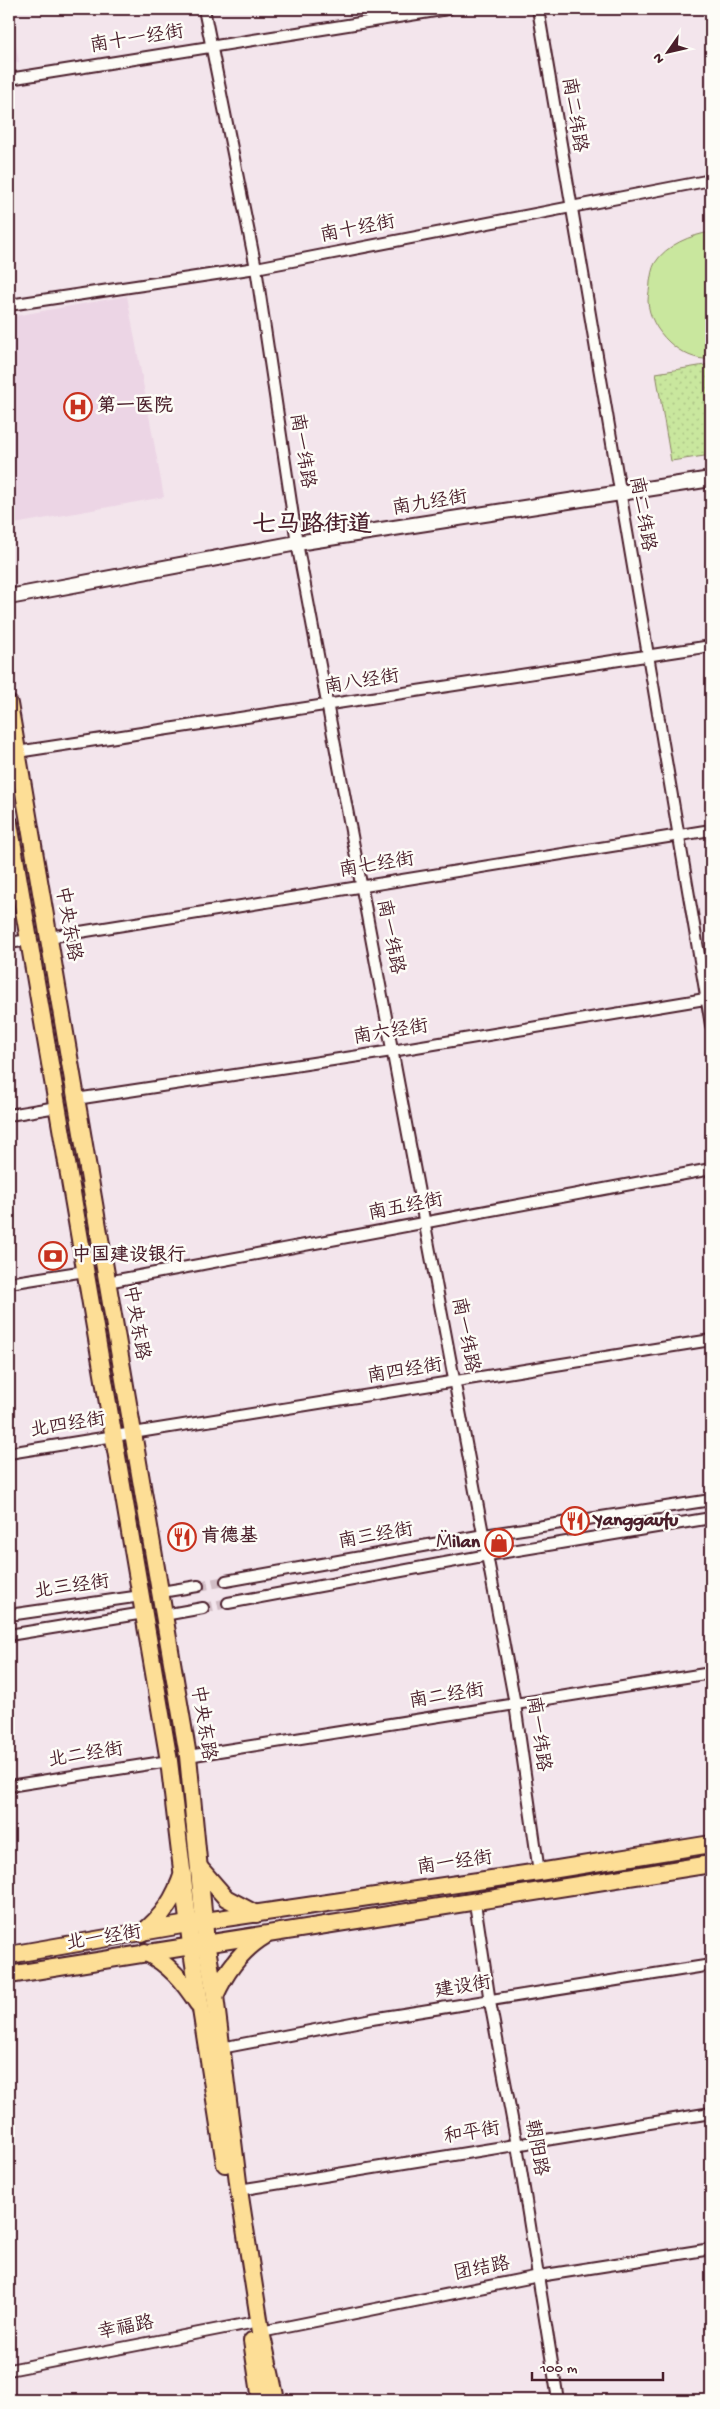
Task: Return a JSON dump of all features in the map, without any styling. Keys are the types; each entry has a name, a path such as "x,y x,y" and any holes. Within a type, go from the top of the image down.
{"main road":[{"name":"南九经街","path":"9,597 297,543 711,480"},
{"name":"中央东路","path":"9,704 188,1756 199,1867 197,1923"},
{"name":"中央东路","path":"9,823 169,1761 183,1873 197,1923"},
{"name":"南一经街","path":"197,1923 539,1872 711,1844"},
{"path":"198,1943 474,1903 711,1864"},
{"path":"199,1867 226,1898 256,1914"},
{"path":"142,1933 166,1910 177,1891 183,1873"},
{"path":"197,1923 200,2008 255,2327 276,2400"},
{"name":"北一经街","path":"9,1955 197,1923"},
{"path":"215,1996 220,1984 239,1956 270,1933"},
{"path":"198,1943 215,1996 262,2400"},
{"name":"北一经街","path":"9,1975 198,1943"},
{"path":"145,1952 171,1968 200,2008"}],"street":[{"name":"南一纬路","path":"204,9 256,268 297,543 515,1704 539,1872"},
{"name":"南十一经街","path":"9,79 448,9"},
{"name":"南二纬路","path":"538,9 570,207 678,834 709,998 711,1025"},
{"name":"南十经街","path":"9,305 256,268 711,180"},
{"name":"南八经街","path":"17,752 711,646"},
{"name":"南七经街","path":"49,937 711,830"},
{"path":"9,943 29,940"},
{"name":"南六经街","path":"76,1099 392,1051 709,998"},
{"path":"9,1115 57,1107"},
{"name":"南五经街","path":"107,1282 711,1169"},
{"path":"9,1283 85,1271"},
{"name":"南四经街","path":"133,1434 711,1340"},
{"name":"北四经街","path":"9,1453 133,1434"},
{"name":"南三经街","path":"226,1581 484,1535 711,1500"},
{"path":"228,1603 488,1555 711,1518"},
{"path":"161,1592 198,1586"},
{"name":"北三经街","path":"9,1615 141,1596"},
{"path":"164,1615 203,1608"},
{"path":"9,1635 144,1613"},
{"name":"南二经街","path":"188,1756 711,1673"},
{"name":"北二经街","path":"9,1786 169,1761"},
{"name":"朝阳路","path":"474,1903 490,2002 517,2145 558,2400"},
{"name":"建设街","path":"221,2048 372,2019 490,2002 711,1965"},
{"name":"和平街","path":"239,2190 711,2113"},
{"name":"团结路","path":"255,2327 539,2276 711,2249"},
{"name":"幸福路","path":"9,2370 255,2327"}],"shaded area":[{"path":"9,9 19,62 9,64"},
{"name":"第一医院","path":"127,296 164,497 9,525 9,317"}],"green space":[{"path":"711,232 711,359 700,359 679,350 661,333 654,323 648,299 652,270 660,257 672,246 680,242"},
{"path":"711,364 711,455 671,461 656,373"}],"tunnel":[{"path":"198,1586 226,1581"},
{"path":"203,1608 228,1603"}],"place":[{"name":"第一医院","path":"78,407"},
{"name":"中国建设银行","path":"53,1256"},
{"name":"Yanggaufu","path":"575,1521"},
{"name":"肯德基","path":"182,1537"},
{"name":"M̈ilan","path":"499,1543"}],"district":[{"name":"七马路街道","path":"312,526"}]}
